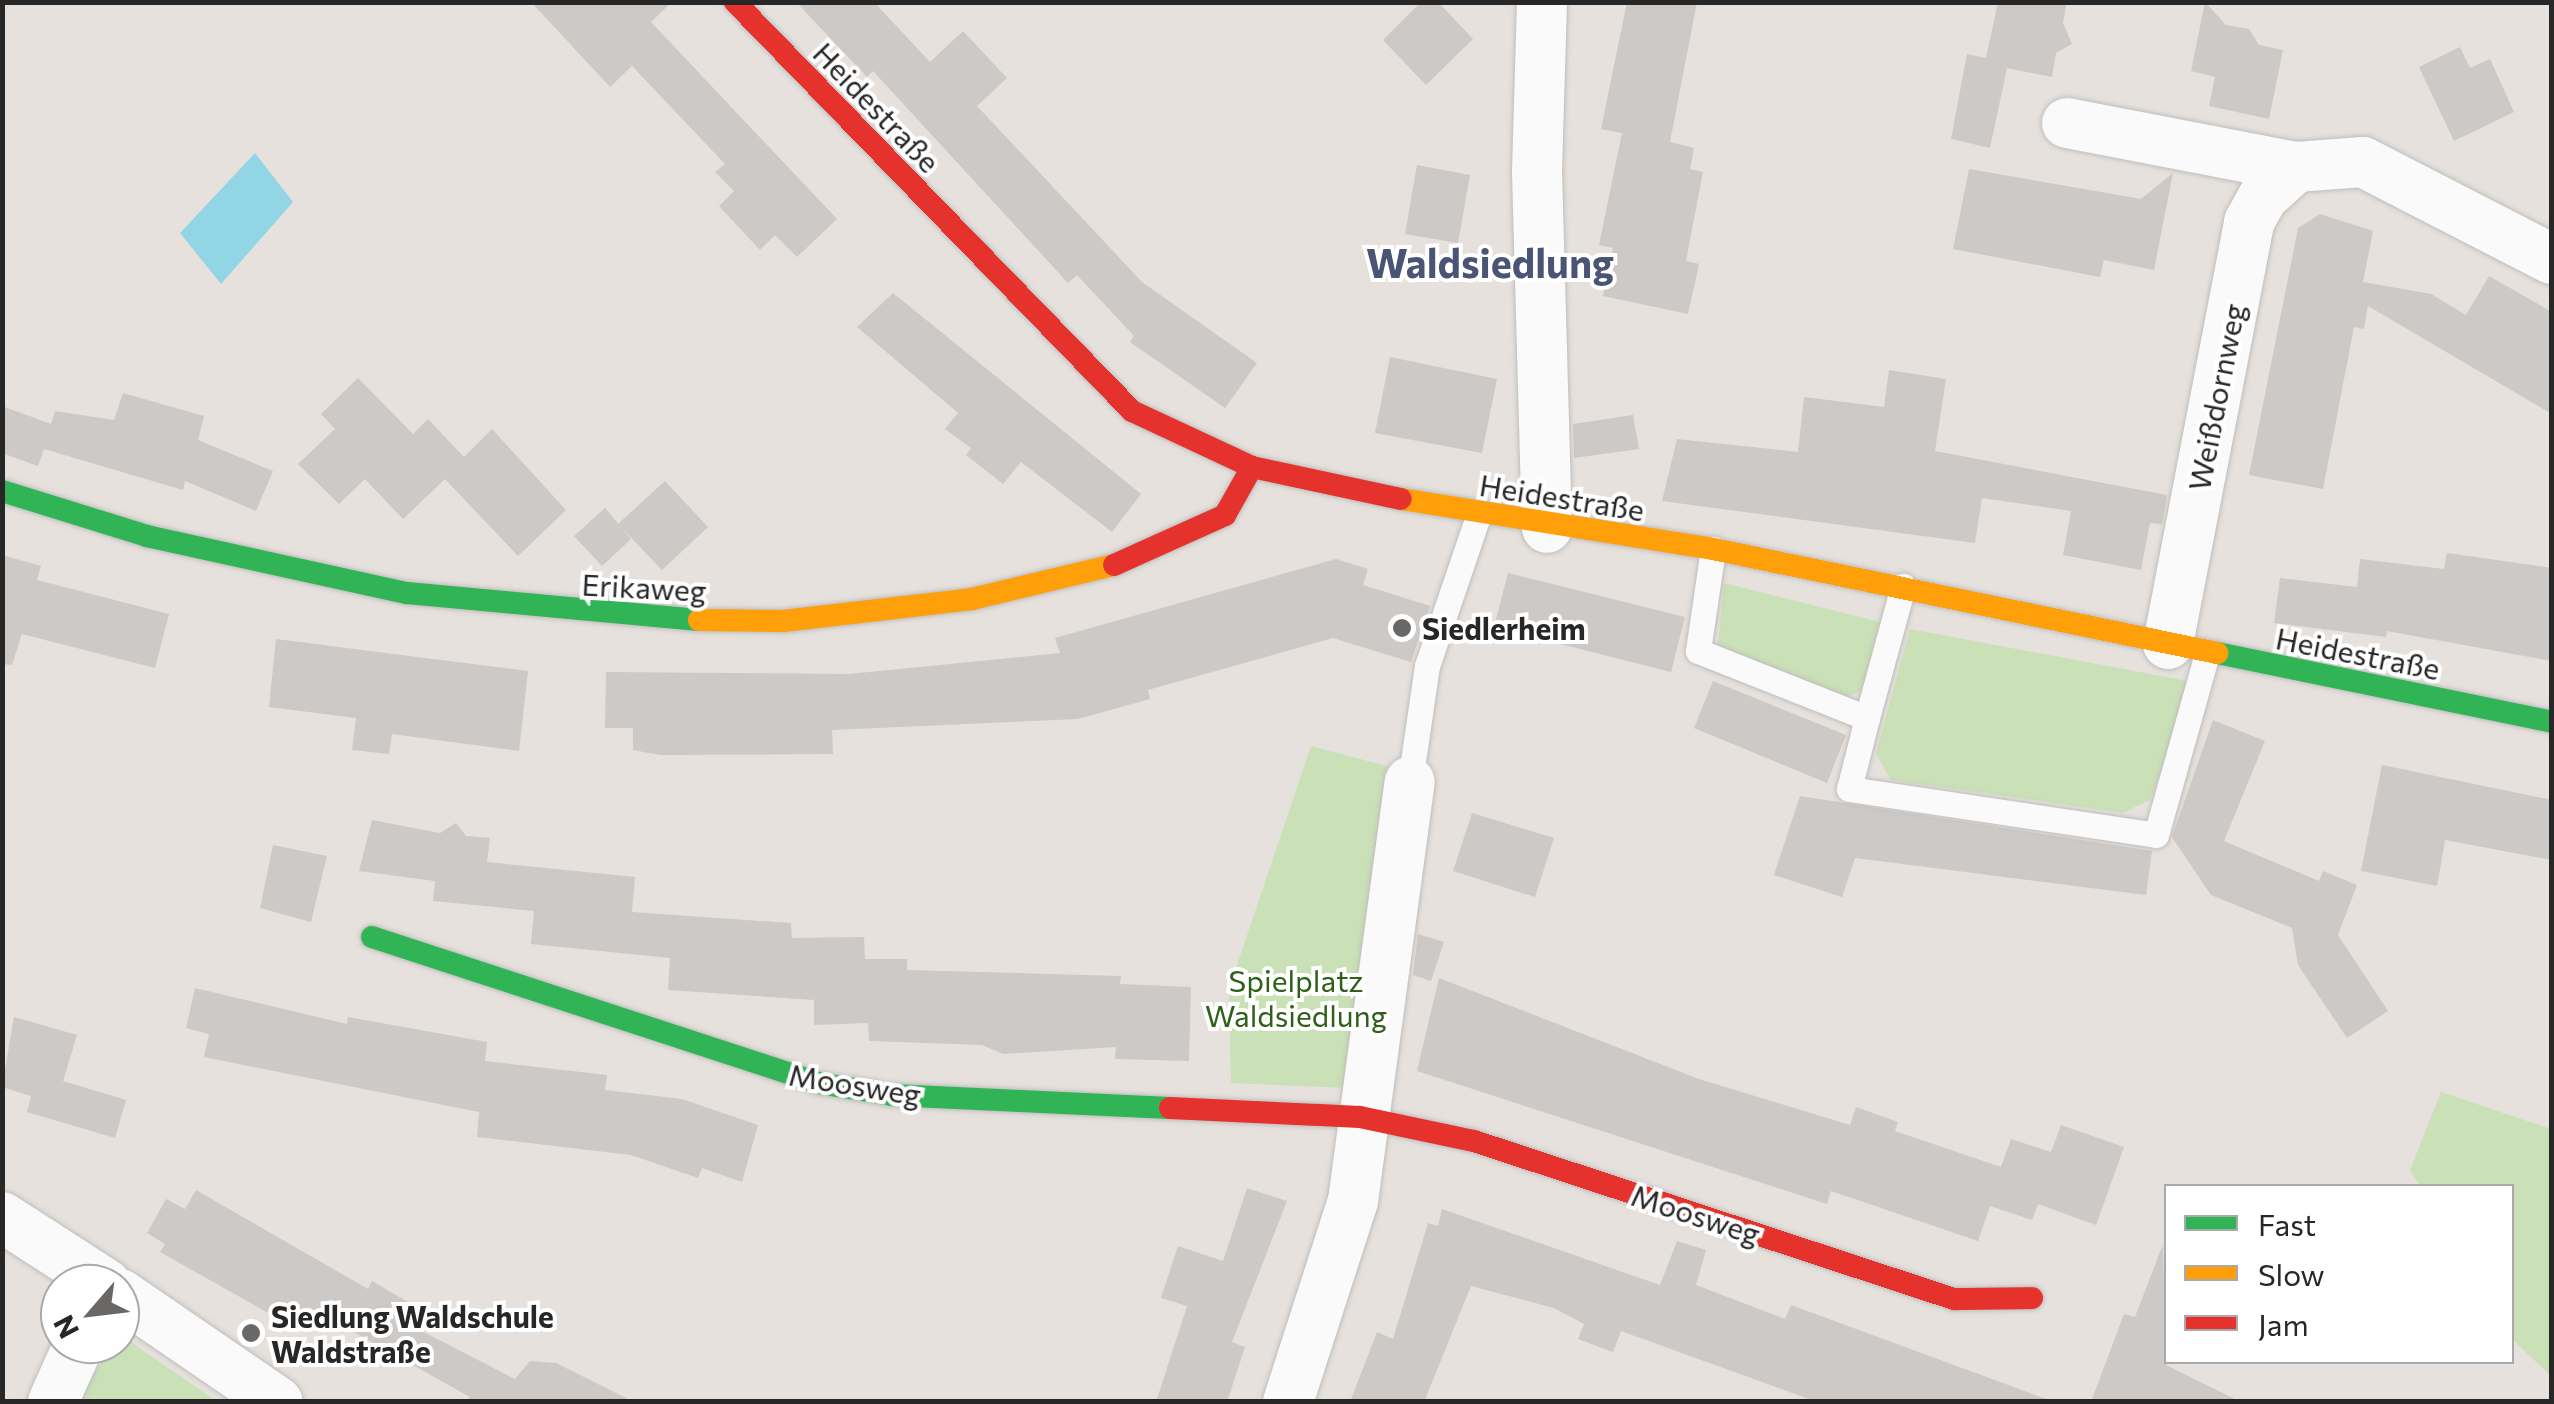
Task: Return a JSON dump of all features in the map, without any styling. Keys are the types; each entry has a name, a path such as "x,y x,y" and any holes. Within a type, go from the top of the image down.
{"street":[{"name":"Heidestraße","path":"735,2 1132,411 1252,467 1478,516 1714,549 2552,722"},
{"path":"1542,9 1536,172 1547,528"},
{"path":"2067,123 2296,168 2340,160 2397,174 2552,259"},
{"name":"Weißdornweg","path":"2188,649 2249,222 2296,168"},
{"name":"Erikaweg","path":"2,492 148,536 407,593 650,620 783,620 972,599 1131,561 1226,515 1252,467"},
{"path":"1288,1402 1353,1201 1360,1117 1410,782"},
{"name":"Moosweg","path":"372,937 818,1083 892,1094 1360,1117 1474,1140 1954,1299 2032,1298"},
{"path":"2,1218 74,1264"},
{"path":"140,1308 278,1402"},
{"path":"53,1402 70,1364"}],"lane":[{"path":"1410,782 1427,666 1478,516"},
{"path":"1714,549 1698,651 1867,718"},
{"path":"1902,586 1849,789 2156,834 2188,649"}],"green space":[{"path":"1724,583 1884,623 1868,687 1841,700 1718,646"},
{"path":"1910,629 2193,682 2151,799 2123,813 1891,780 1876,754"},
{"name":"Spielplatz Waldsiedlung","path":"1311,746 1394,768 1349,1088 1231,1083 1229,989"},
{"path":"2441,1092 2551,1129 2551,1376 2514,1341 2514,1184 2419,1184 2410,1170"},
{"path":"140,1348 216,1401 73,1402 101,1364 140,1364"}],"water":[{"path":"255,153 293,202 221,284 180,233"}],"building":[{"path":"531,2 672,2 651,22 837,219 797,257 775,235 760,250 719,206 734,191 715,172 725,164 632,66 610,87"},
{"path":"796,2 874,2 930,62 963,31 1007,78 977,106 1142,282 1257,363 1225,408 1130,342 1134,336 1077,275 1068,283 873,71 867,77"},
{"path":"1421,2 1438,2 1473,39 1426,85 1383,40"},
{"path":"1627,2 1697,2 1670,142 1694,148 1690,169 1703,172 1686,261 1699,264 1688,314 1603,296 1613,248 1599,245 1622,133 1601,129"},
{"path":"1998,2 2067,2 2063,23 2072,44 2056,53 2052,77 2007,68 1990,148 1951,139 1967,54 1986,58"},
{"path":"2205,2 2226,25 2249,29 2259,45 2283,50 2269,119 2209,106 2215,77 2191,71"},
{"path":"2460,47 2470,68 2490,59 2514,112 2454,141 2419,67"},
{"path":"1417,165 1470,175 1458,243 1405,234"},
{"path":"1969,169 2141,199 2173,173 2154,270 2104,260 2100,277 1953,249"},
{"path":"2320,214 2373,231 2363,282 2431,294 2466,315 2489,276 2552,312 2552,414 2368,306 2364,329 2354,327 2323,489 2249,475 2298,228"},
{"path":"893,293 1141,494 1112,532 1021,462 1003,484 966,455 971,448 945,429 958,413 857,327"},
{"path":"1390,357 1497,379 1482,453 1375,433"},
{"path":"1889,370 1946,379 1935,451 2167,495 2162,524 2150,523 2141,570 2063,555 2071,511 1982,498 1975,543 1662,501 1677,439 1798,452 1804,397 1884,407"},
{"path":"358,378 413,434 428,419 464,457 492,429 566,510 518,556 445,479 403,519 365,479 339,504 298,464 335,429 321,414"},
{"path":"123,393 204,416 198,440 273,471 256,511 185,481 183,490 44,449 38,466 2,453 2,406 51,424 55,411 114,420"},
{"path":"1633,415 1639,449 1574,458 1573,424"},
{"path":"665,481 708,527 662,570 618,524"},
{"path":"605,508 631,539 602,566 574,536"},
{"path":"2447,553 2552,568 2552,661 2387,631 2386,637 2274,623 2280,578 2357,587 2360,559 2444,569"},
{"path":"2,555 41,566 37,580 169,614 155,668 22,634 12,665 2,664"},
{"path":"1336,559 1368,569 1363,585 1430,606 1411,662 1333,638 1148,690 1150,699 1078,719 832,730 833,754 660,755 633,750 633,728 605,728 606,672 849,674 1060,653 1055,638"},
{"path":"1508,573 1685,617 1671,672 1494,627"},
{"path":"276,639 528,671 519,751 392,734 389,754 352,750 356,718 269,707"},
{"path":"1713,681 1846,735 1827,783 1694,728"},
{"path":"2213,720 2265,741 2224,841 2319,881 2323,871 2357,885 2338,935 2388,1011 2347,1038 2298,965 2292,928 2211,895 2172,837"},
{"path":"2382,765 2552,800 2552,860 2445,840 2437,886 2361,871"},
{"path":"1800,796 2152,851 2146,895 1855,858 1842,897 1774,875"},
{"path":"1472,813 1554,838 1535,897 1453,871"},
{"path":"372,820 440,833 456,823 466,836 490,838 487,862 635,877 632,912 791,923 792,938 864,937 865,959 907,959 907,970 1121,976 1120,984 1191,987 1189,1061 1115,1059 1116,1047 1003,1054 982,1045 869,1041 868,1023 814,1025 814,1000 668,990 670,958 531,944 534,911 433,901 435,881 359,871"},
{"path":"273,845 327,856 311,922 260,908"},
{"path":"1418,934 1444,942 1431,981 1413,975"},
{"path":"1439,978 1699,1079 1850,1125 1856,1107 1898,1122 1895,1131 2001,1167 2011,1139 2051,1152 2061,1125 2124,1147 2096,1225 2038,1204 2032,1220 1990,1206 1978,1241 1831,1191 1827,1204 1417,1071"},
{"path":"195,988 347,1024 348,1017 487,1042 485,1061 607,1075 605,1090 682,1099 758,1125 742,1182 702,1168 698,1178 631,1155 477,1137 479,1112 204,1057 209,1034 186,1028"},
{"path":"14,1017 77,1035 63,1081 126,1100 115,1138 27,1112 31,1096 2,1087"},
{"path":"1247,1188 1287,1201 1232,1342 1245,1347 1227,1402 1156,1402 1187,1306 1161,1298 1178,1246 1223,1261"},
{"path":"196,1190 368,1289 372,1281 425,1312 416,1328 515,1379 530,1361 556,1363 634,1402 465,1402 470,1397 309,1307 299,1323 282,1314 279,1319 160,1252 165,1244 147,1233 166,1199 185,1209"},
{"path":"1442,1209 1660,1285 1677,1241 1706,1250 1696,1285 1785,1319 1791,1305 2054,1402 1817,1402 1621,1331 1613,1352 1578,1339 1584,1324 1554,1308 1471,1286 1424,1402 1350,1402 1377,1332 1393,1339 1428,1223 1438,1226"},
{"path":"2163,1244 2164,1364 2241,1402 2091,1402 2124,1314 2135,1317"}],"traffic: fast":[{"path":"2,491 147,536 407,593 699,620"},
{"path":"2217,653 2552,722"},
{"path":"372,937 818,1083 892,1095 1170,1108"}],"traffic: slow":[{"path":"1401,499 1713,549 2217,653"},
{"path":"699,620 783,621 972,599 1114,565"}],"traffic: jam":[{"path":"735,2 1132,411 1252,467 1401,499"},
{"path":"1114,565 1225,515 1252,467"},
{"path":"1170,1108 1360,1117 1474,1141 1954,1299 2032,1298"}],"place":[{"name":"Siedlerheim","path":"1402,628"},
{"name":"Siedlung Waldschule Waldstraße","path":"251,1333"}],"district":[{"name":"Waldsiedlung","path":"1490,262"}]}
